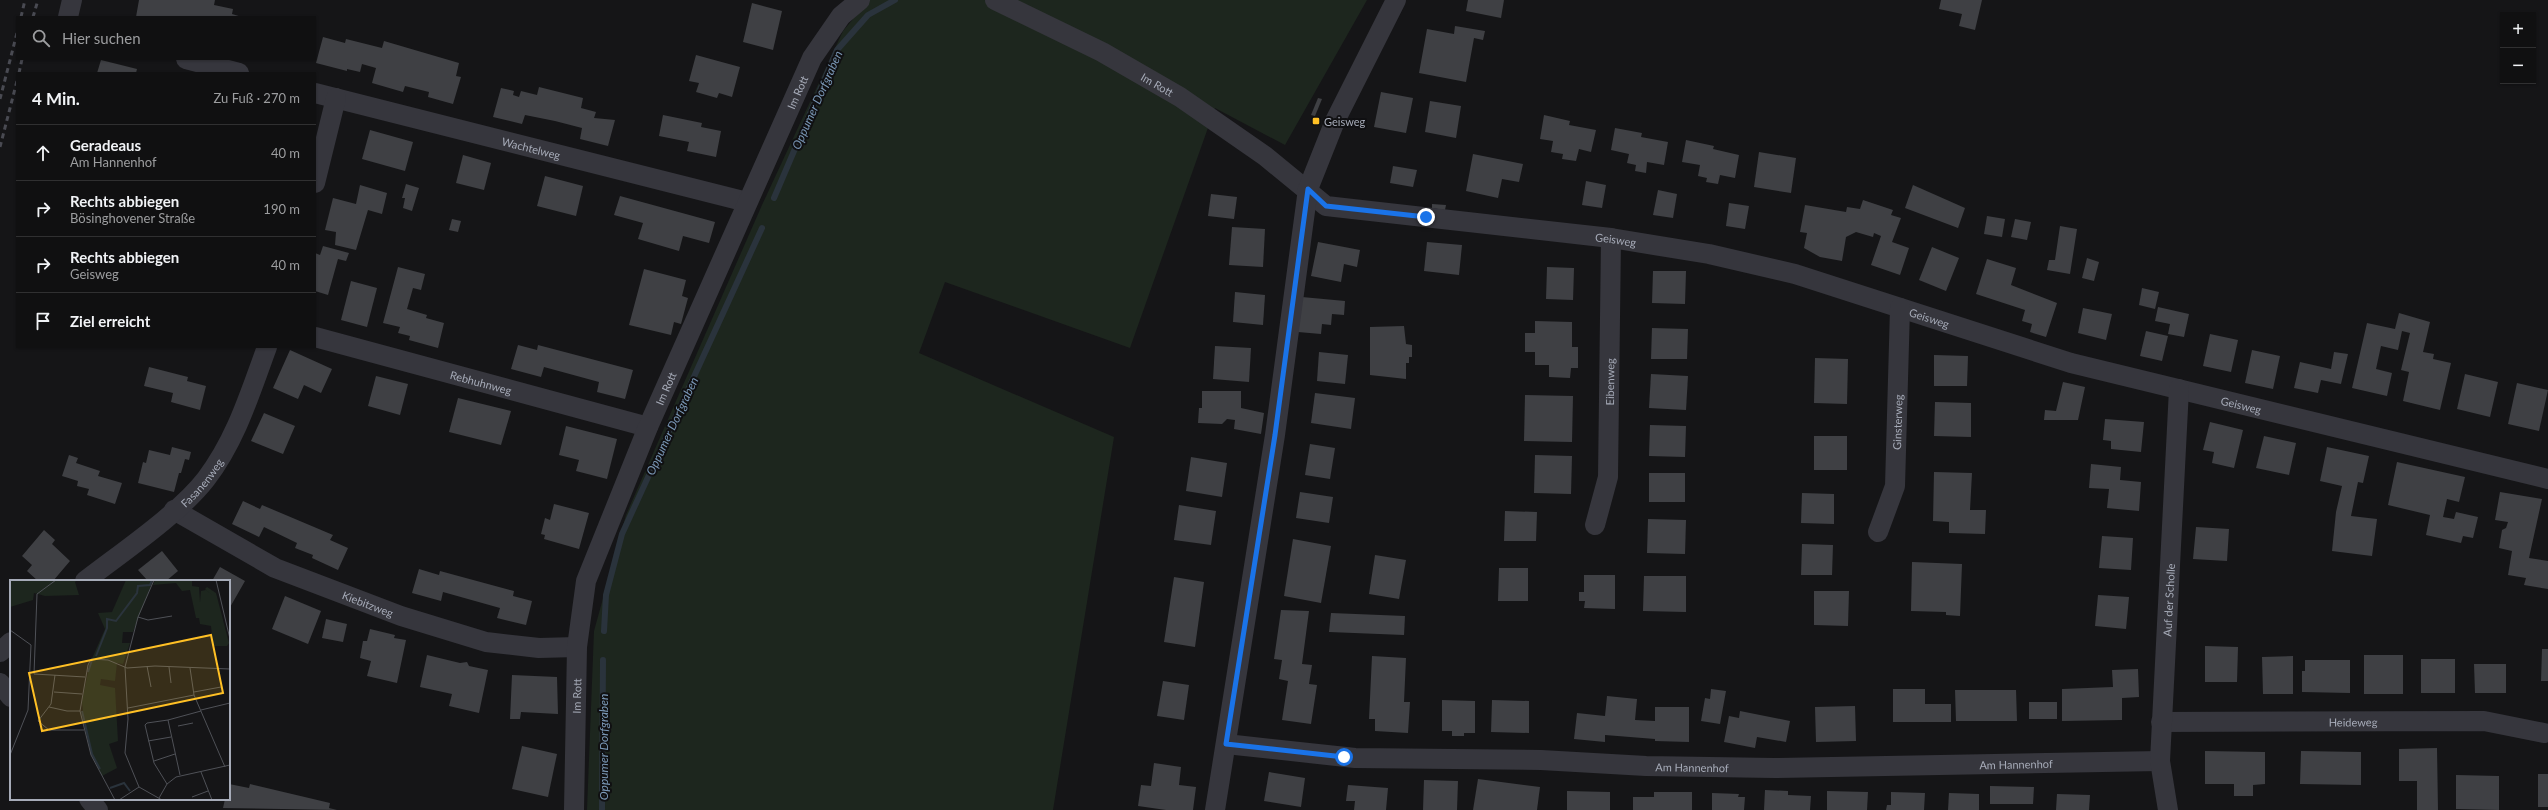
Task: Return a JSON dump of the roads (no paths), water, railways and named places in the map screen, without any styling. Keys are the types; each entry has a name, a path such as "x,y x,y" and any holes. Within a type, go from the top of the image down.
{"street":[{"path":"68,16 72,0"},
{"name":"Im Rott","path":"574,810 577,647 586,581 648,426 812,58 841,16 860,0"},
{"name":"Im Rott","path":"995,0 1102,52 1180,97 1265,156 1308,189"},
{"path":"1215,810 1275,435 1308,189 1335,121 1396,0"},
{"path":"190,60 235,72"},
{"name":"Wachtelweg","path":"316,93 747,202"},
{"path":"316,179 336,98"},
{"name":"Geisweg","path":"1308,189 1326,206 1611,238 1710,254 1795,274 2071,363 2548,479"},
{"name":"Eibenweg","path":"1595,525 1608,477 1611,238"},
{"name":"Ginsterweg","path":"1878,532 1895,486 1900,308"},
{"name":"Rebhuhnweg","path":"316,337 648,426"},
{"name":"Fasanenweg","path":"86,580 174,510 206,480 241,419 267,348"},
{"name":"Auf der Scholle","path":"2168,810 2160,761 2161,722 2179,389"},
{"name":"Kiebitzweg","path":"174,510 275,568 401,616 486,642 539,648 577,647"},
{"path":"0,652 10,643"},
{"path":"0,683 10,696"},
{"name":"Heideweg","path":"2161,722 2484,721 2544,733"},
{"name":"Am Hannenhof","path":"1226,744 1355,758 1541,760 1646,766 1774,768 2160,761"},
{"path":"90,800 98,810"}],"waterway":[{"name":"Oppumer Dorfgraben","path":"774,198 837,50 868,15 895,0"},
{"name":"Oppumer Dorfgraben","path":"604,631 606,595 622,534 762,228"},
{"name":"Oppumer Dorfgraben","path":"602,810 603,660"}],"railway":[{"path":"21,16 25,0"},
{"path":"33,16 38,0"},
{"path":"0,99 16,37"},
{"path":"19,72 22,60"},
{"path":"0,147 16,85"}],"place":[{"name":"Geisweg","path":"1316,121"}]}
